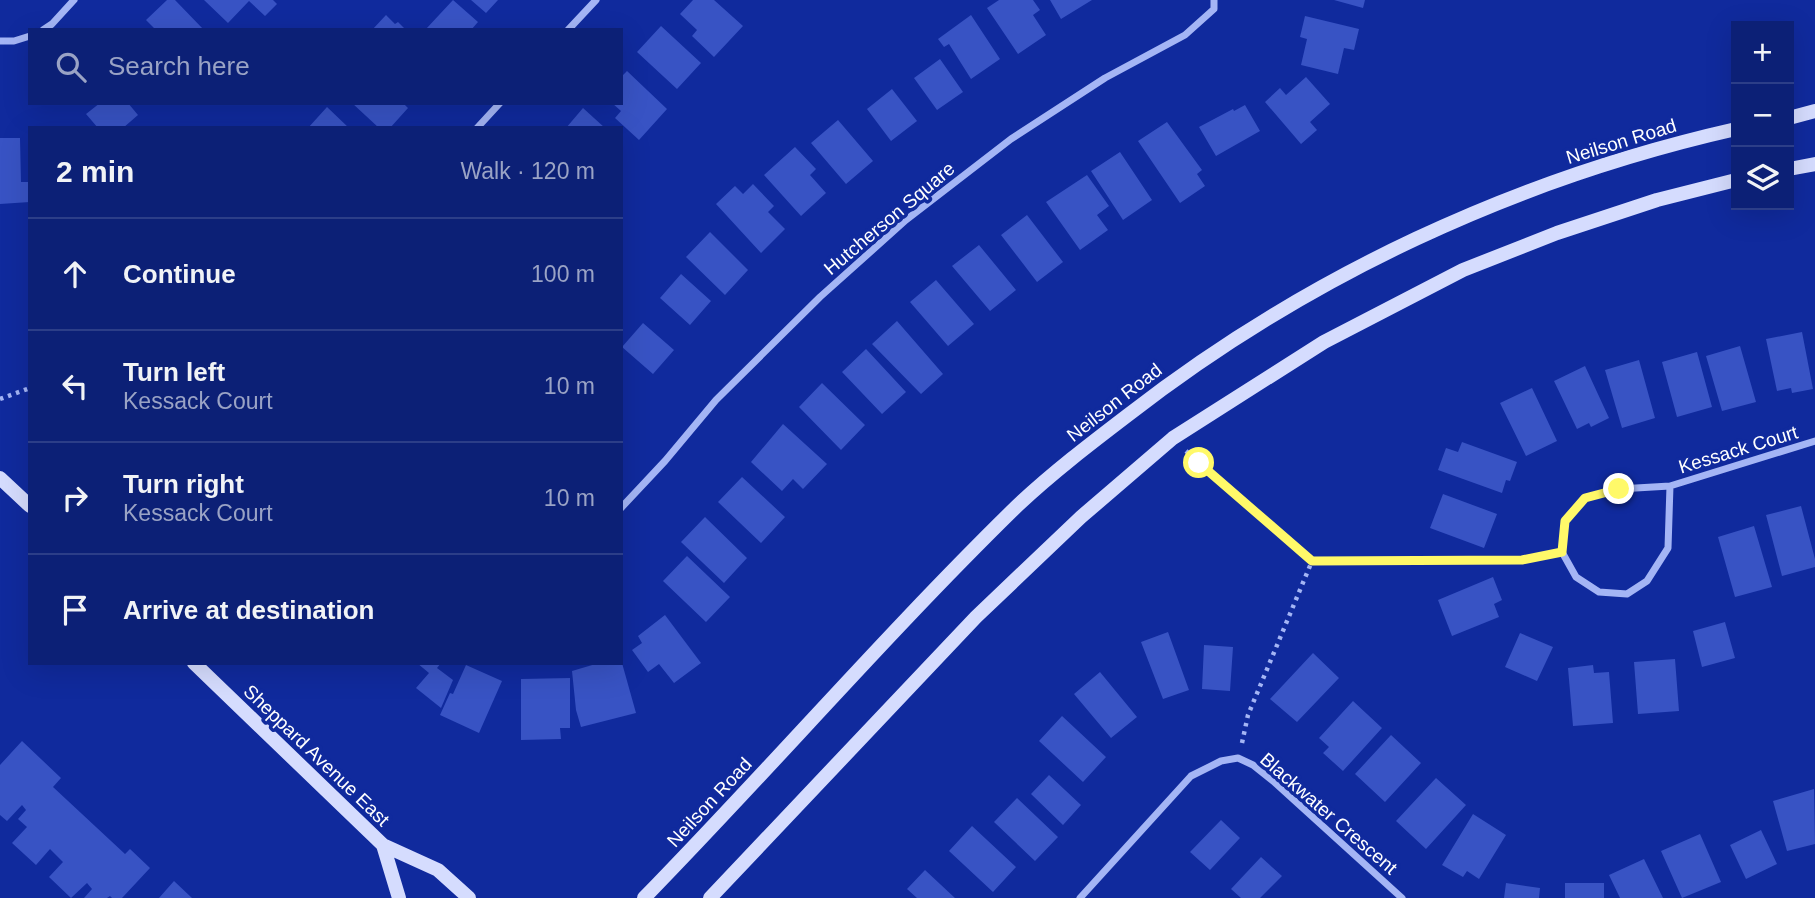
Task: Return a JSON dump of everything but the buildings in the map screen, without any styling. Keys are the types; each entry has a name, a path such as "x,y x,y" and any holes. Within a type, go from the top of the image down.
{"main road":[{"path":"1794,117 1815,111"},
{"name":"Neilson Road","path":"645,898 728,813 886,640 1019,504 1091,443 1168,384 1288,304 1340,275 1485,207 1583,170 1731,131"},
{"path":"1794,168 1815,164"},
{"path":"710,898 976,617 1081,517 1173,438 1324,342 1463,270 1570,229 1657,200 1731,181"},
{"path":"0,478 28,504"},
{"name":"Sheppard Avenue East","path":"196,665 383,845 438,870 469,898"},
{"name":"Sheppard Avenue East","path":"383,845 399,898"}],"street":[{"path":"46,28 74,0"},
{"path":"570,28 596,0"},
{"name":"Hutcherson Square","path":"623,506 726,391 820,297 906,220 1011,139 1105,78 1185,35 1213,9 1214,0"},
{"path":"0,41 14,41 28,37"},
{"path":"479,126 498,105"},
{"name":"Kessack Court","path":"1670,486 1668,548 1647,581 1627,594 1599,592 1576,577 1562,552 1565,521 1585,498 1619,489 1670,486 1815,441"},
{"name":"Blackwater Crescent","path":"1080,898 1191,776 1221,761 1238,758 1253,765 1273,781 1402,898"}],"path":[{"path":"0,399 28,389"},
{"path":"1173,438 1312,561 1522,560 1562,552"},
{"path":"1238,758 1248,715 1312,561"}],"route":[{"path":"1199,463 1312,561 1522,560 1562,552 1565,521 1585,498 1619,489"}]}
